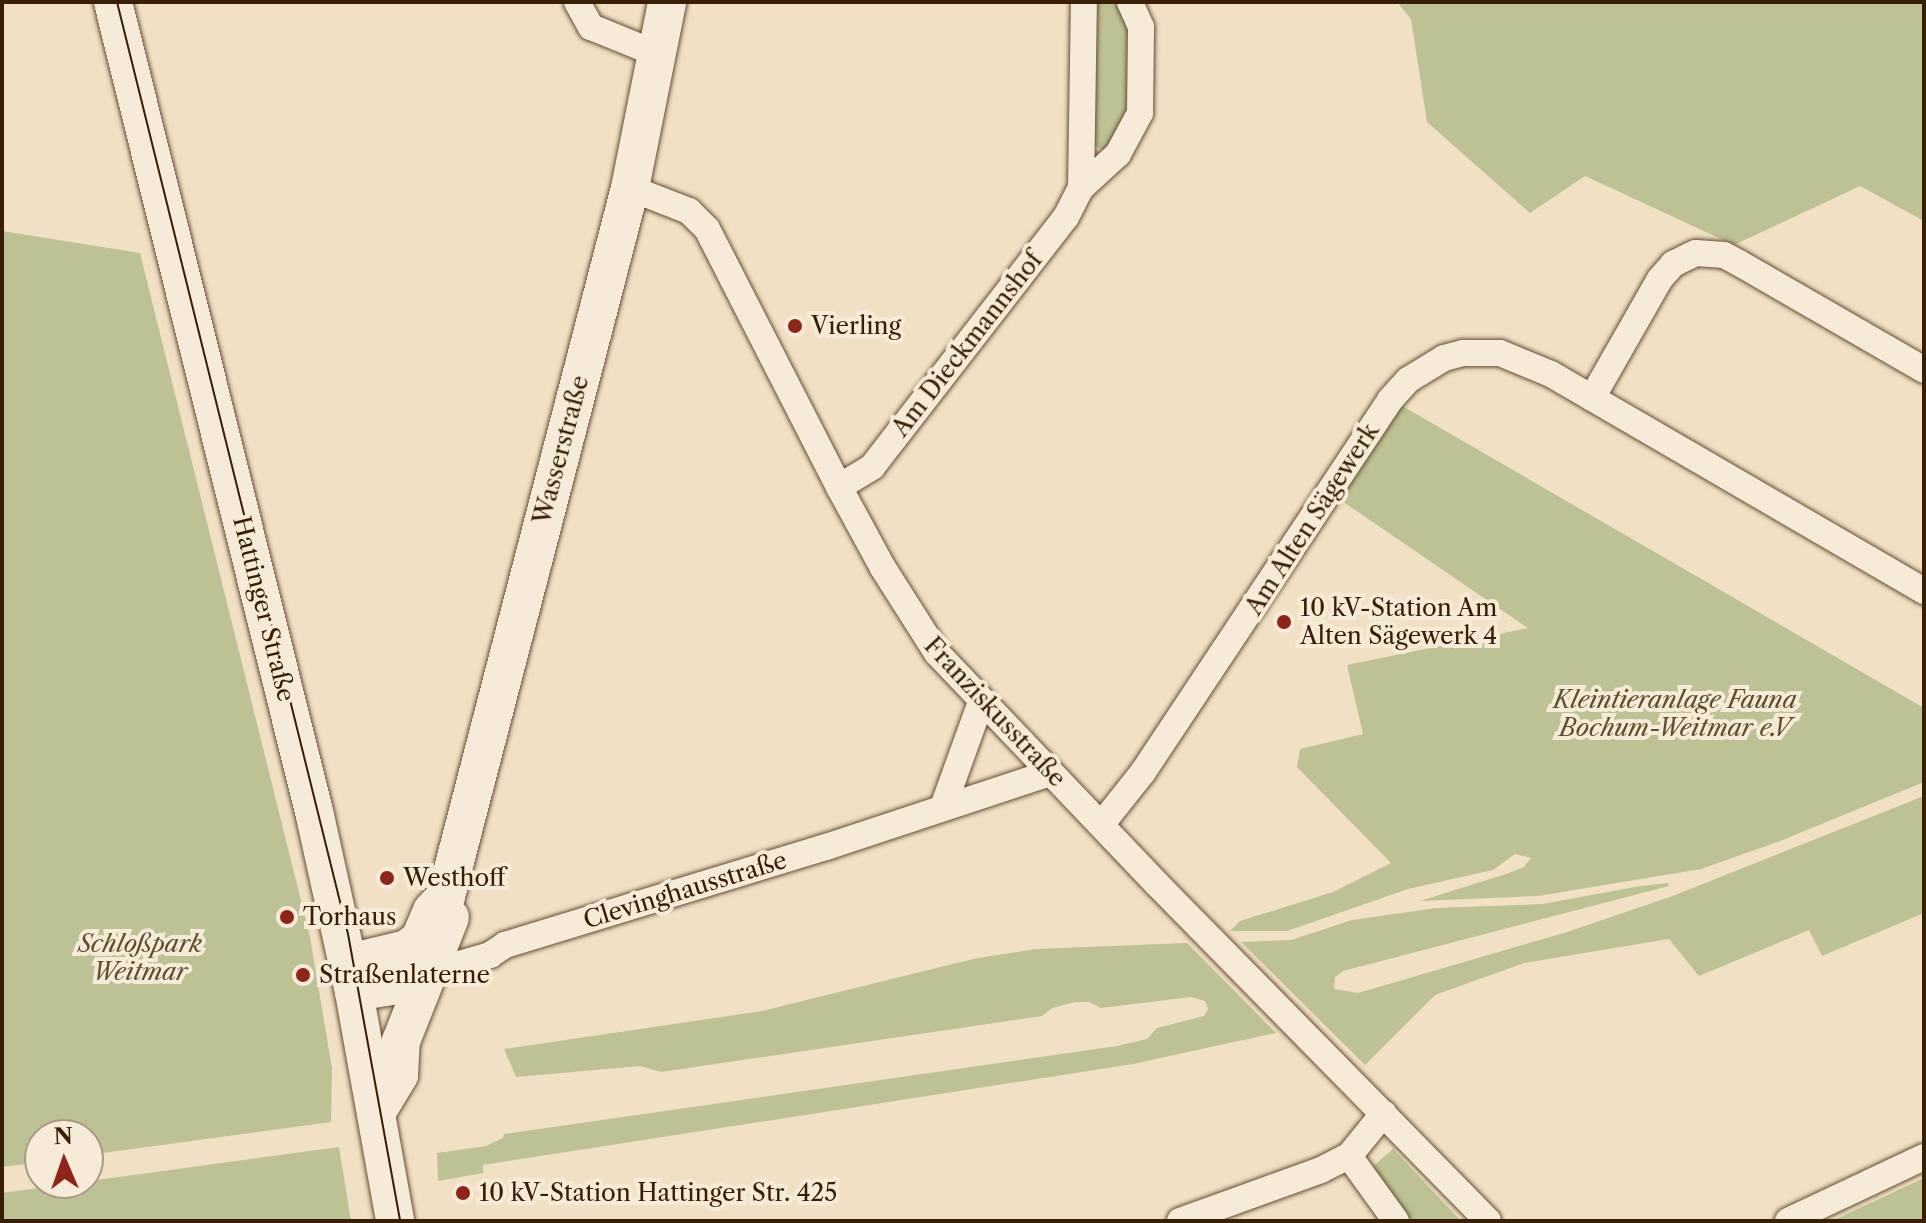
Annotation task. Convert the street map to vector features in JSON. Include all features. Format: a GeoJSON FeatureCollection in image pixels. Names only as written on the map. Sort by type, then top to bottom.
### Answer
{"type":"FeatureCollection","features":[{"type":"Feature","properties":{"kind":"main road","name":"Hattinger Straße"},"geometry":{"type":"LineString","coordinates":[[113,2],[252,555],[352,978],[378,1110],[395,1221]]}},
{"type":"Feature","properties":{"kind":"main road","name":"Wasserstraße"},"geometry":{"type":"LineString","coordinates":[[352,978],[420,939],[432,911],[446,896],[630,188],[667,2]]}},
{"type":"Feature","properties":{"kind":"main road","name":"Wasserstraße"},"geometry":{"type":"LineString","coordinates":[[378,1110],[399,1075],[401,1041],[451,913],[446,896]]}},
{"type":"Feature","properties":{"kind":"main road"},"geometry":{"type":"LineString","coordinates":[[352,978],[398,985],[428,973]]}},
{"type":"Feature","properties":{"kind":"street"},"geometry":{"type":"LineString","coordinates":[[577,2],[591,27],[655,53]]}},
{"type":"Feature","properties":{"kind":"street","name":"Am Dieckmannshof"},"geometry":{"type":"LineString","coordinates":[[1081,188],[1084,2]]}},
{"type":"Feature","properties":{"kind":"street","name":"Am Dieckmannshof"},"geometry":{"type":"LineString","coordinates":[[839,487],[872,467],[1066,217],[1081,188],[1118,154],[1140,113],[1141,27],[1130,2]]}},
{"type":"Feature","properties":{"kind":"street","name":"Franziskusstraße"},"geometry":{"type":"LineString","coordinates":[[630,188],[689,211],[702,222],[839,487],[924,636],[981,702],[1488,1221]]}},
{"type":"Feature","properties":{"kind":"street"},"geometry":{"type":"LineString","coordinates":[[1592,398],[1660,279],[1673,264],[1696,253],[1724,255],[1924,370]]}},
{"type":"Feature","properties":{"kind":"street","name":"Am Alten Sägewerk"},"geometry":{"type":"LineString","coordinates":[[1101,825],[1143,772],[1390,400],[1408,380],[1444,358],[1463,353],[1500,353],[1551,374],[1924,591]]}},
{"type":"Feature","properties":{"kind":"street"},"geometry":{"type":"LineString","coordinates":[[943,807],[981,702]]}},
{"type":"Feature","properties":{"kind":"street","name":"Clevinghausstraße"},"geometry":{"type":"LineString","coordinates":[[428,973],[490,955],[505,945],[1050,773]]}},
{"type":"Feature","properties":{"kind":"street"},"geometry":{"type":"LineString","coordinates":[[1180,1221],[1321,1170],[1349,1156],[1384,1113]]}},
{"type":"Feature","properties":{"kind":"street"},"geometry":{"type":"LineString","coordinates":[[1349,1156],[1396,1221]]}},
{"type":"Feature","properties":{"kind":"street"},"geometry":{"type":"LineString","coordinates":[[1788,1221],[1924,1157]]}},
{"type":"Feature","properties":{"kind":"green space"},"geometry":{"type":"Polygon","coordinates":[[[1093,2],[1121,2],[1131,23],[1134,107],[1106,151],[1095,146],[1092,139],[1093,2]]]}},
{"type":"Feature","properties":{"kind":"green space"},"geometry":{"type":"Polygon","coordinates":[[[1397,2],[1924,2],[1924,221],[1860,186],[1734,245],[1585,176],[1530,213],[1427,122],[1411,19],[1397,2]]]}},
{"type":"Feature","properties":{"kind":"green space","name":"Schloßpark Weitmar"},"geometry":{"type":"Polygon","coordinates":[[[2,231],[140,253],[310,937],[332,1068],[331,1122],[104,1153],[104,1119],[24,1119],[24,1164],[2,1167],[2,231]]]}},
{"type":"Feature","properties":{"kind":"green space","name":"Kleintieranlage Fauna Bochum-Weitmar e.V"},"geometry":{"type":"Polygon","coordinates":[[[1399,404],[1924,708],[1924,782],[1780,841],[1701,869],[1538,896],[1420,901],[1509,873],[1524,867],[1531,858],[1515,854],[1493,870],[1408,889],[1287,931],[1230,931],[1240,921],[1333,892],[1391,863],[1297,767],[1300,749],[1363,734],[1347,665],[1528,628],[1339,499],[1399,404]]]}},
{"type":"Feature","properties":{"kind":"green space"},"geometry":{"type":"Polygon","coordinates":[[[1924,796],[1924,913],[1822,956],[1809,930],[1699,976],[1669,939],[1524,963],[1435,995],[1365,1065],[1241,942],[1291,940],[1352,920],[1436,908],[1543,904],[1668,883],[1669,886],[1343,971],[1335,977],[1334,989],[1358,993],[1567,932],[1670,897],[1924,796]]]}},
{"type":"Feature","properties":{"kind":"green space"},"geometry":{"type":"Polygon","coordinates":[[[1187,943],[1276,1033],[1133,1064],[483,1165],[483,1173],[438,1181],[437,1153],[486,1146],[503,1138],[504,1134],[1117,1046],[1147,1039],[1157,1028],[1204,1016],[1208,1009],[1205,1001],[1191,997],[1101,1008],[1089,1002],[1075,1002],[1052,1008],[1042,1016],[661,1072],[640,1066],[516,1077],[504,1049],[762,1011],[973,959],[1036,949],[1187,943]]]}},
{"type":"Feature","properties":{"kind":"green space"},"geometry":{"type":"Polygon","coordinates":[[[339,1147],[351,1221],[2,1221],[2,1193],[24,1190],[24,1199],[104,1199],[104,1179],[339,1147]]]}},
{"type":"Feature","properties":{"kind":"green space"},"geometry":{"type":"Polygon","coordinates":[[[1393,1149],[1461,1221],[1411,1221],[1370,1169],[1393,1149]]]}},
{"type":"Feature","properties":{"kind":"green space"},"geometry":{"type":"Polygon","coordinates":[[[1924,1178],[1924,1221],[1832,1221],[1924,1178]]]}},
{"type":"Feature","properties":{"kind":"tram line"},"geometry":{"type":"LineString","coordinates":[[117,2],[348,934],[400,1221]]}},
{"type":"Feature","properties":{"kind":"place","name":"Vierling"},"geometry":{"type":"Point","coordinates":[795,326]}},
{"type":"Feature","properties":{"kind":"place","name":"10 kV-Station Am Alten Sägewerk 4"},"geometry":{"type":"Point","coordinates":[1284,622]}},
{"type":"Feature","properties":{"kind":"place","name":"Westhoff"},"geometry":{"type":"Point","coordinates":[387,878]}},
{"type":"Feature","properties":{"kind":"place","name":"Torhaus"},"geometry":{"type":"Point","coordinates":[287,917]}},
{"type":"Feature","properties":{"kind":"place","name":"Straßenlaterne"},"geometry":{"type":"Point","coordinates":[303,975]}},
{"type":"Feature","properties":{"kind":"place","name":"10 kV-Station Hattinger Str. 425"},"geometry":{"type":"Point","coordinates":[463,1193]}}]}
